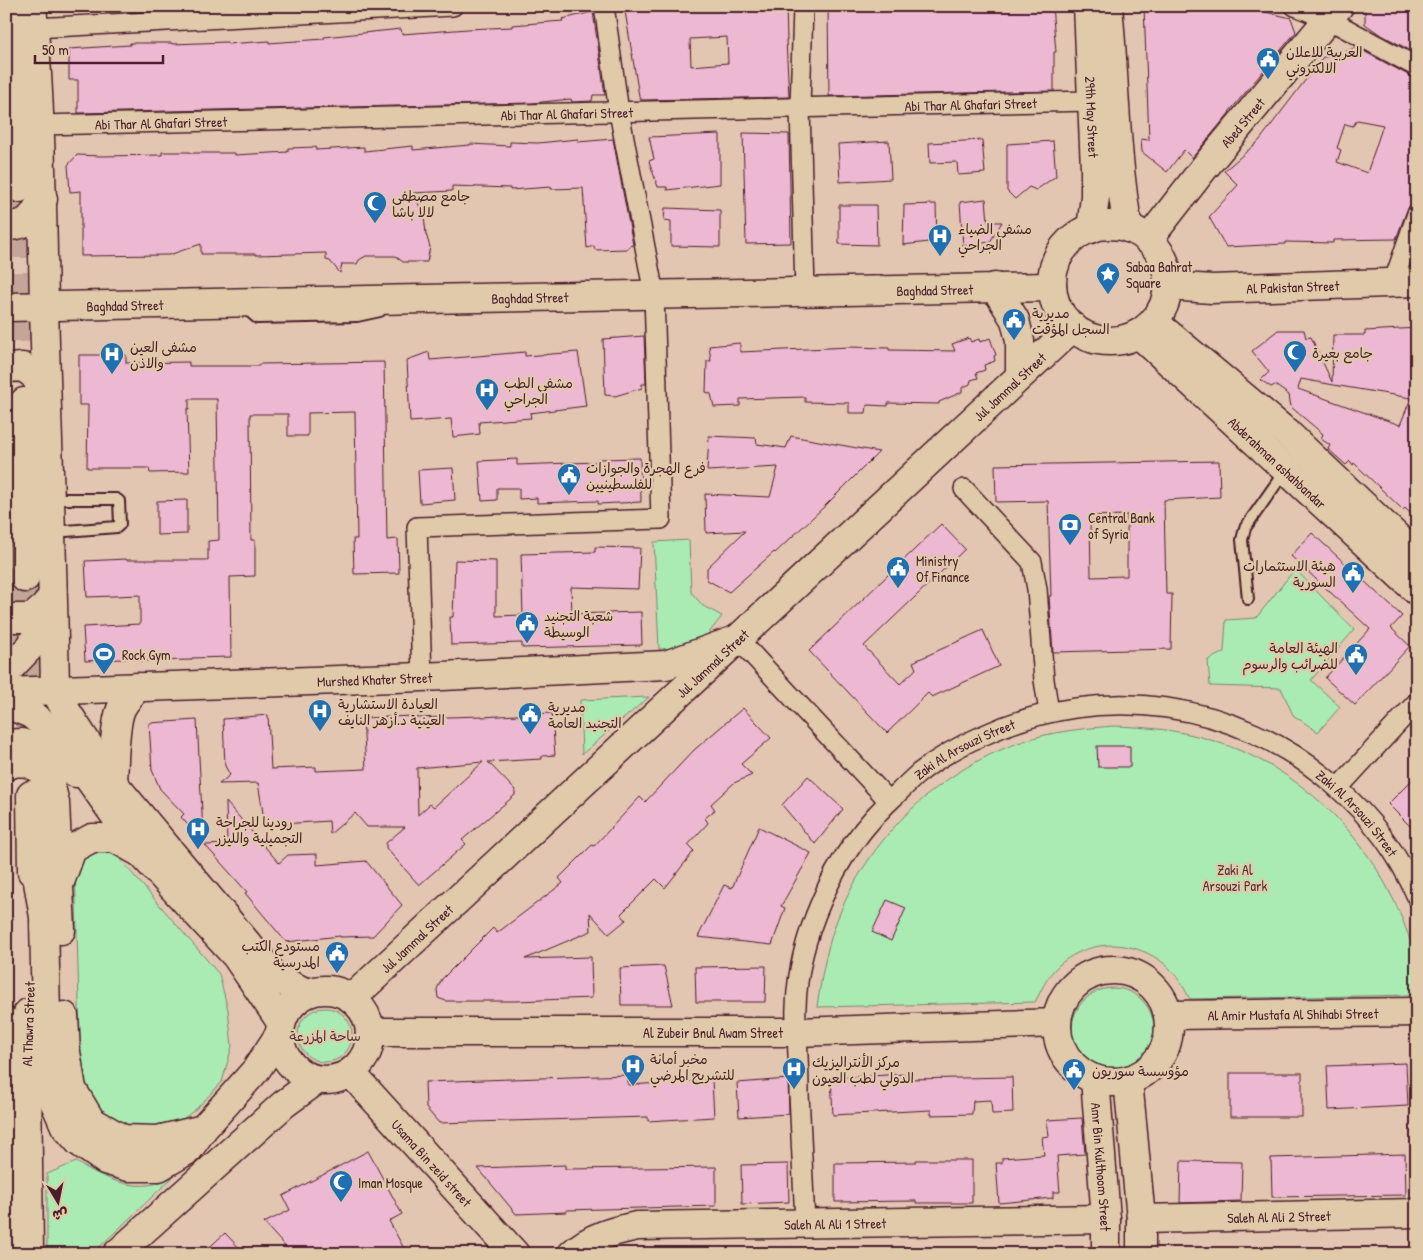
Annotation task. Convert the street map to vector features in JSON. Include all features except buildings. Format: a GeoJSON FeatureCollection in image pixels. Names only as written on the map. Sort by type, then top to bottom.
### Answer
{"type":"FeatureCollection","features":[{"type":"Feature","properties":{"kind":"main road"},"geometry":{"type":"LineString","coordinates":[[11,6],[44,306],[35,399],[25,578]]}},
{"type":"Feature","properties":{"kind":"main road","name":"29th May Street"},"geometry":{"type":"LineString","coordinates":[[1088,6],[1095,197],[1091,229]]}},
{"type":"Feature","properties":{"kind":"main road","name":"29th May Street"},"geometry":{"type":"LineString","coordinates":[[1108,6],[1122,194],[1138,234]]}},
{"type":"Feature","properties":{"kind":"main road","name":"Abed Street"},"geometry":{"type":"LineString","coordinates":[[1138,234],[1204,168],[1334,13]]}},
{"type":"Feature","properties":{"kind":"main road"},"geometry":{"type":"LineString","coordinates":[[6,226],[18,226],[31,219],[31,193],[39,125],[33,17]]}},
{"type":"Feature","properties":{"kind":"main road"},"geometry":{"type":"LineString","coordinates":[[1109,226],[1138,234],[1158,250],[1166,266],[1168,286],[1164,305],[1146,328],[1120,340],[1101,341],[1082,334],[1067,322],[1056,306],[1052,287],[1054,268],[1062,251],[1074,238],[1091,229],[1109,226]]}},
{"type":"Feature","properties":{"kind":"main road","name":"Al Pakistan Street"},"geometry":{"type":"LineString","coordinates":[[1168,286],[1212,289],[1405,283]]}},
{"type":"Feature","properties":{"kind":"main road"},"geometry":{"type":"LineString","coordinates":[[995,287],[1015,320],[1020,341],[1020,375]]}},
{"type":"Feature","properties":{"kind":"main road","name":"Baghdad Street"},"geometry":{"type":"LineString","coordinates":[[6,307],[1052,287]]}},
{"type":"Feature","properties":{"kind":"main road","name":"Jul Jammal Street"},"geometry":{"type":"LineString","coordinates":[[352,998],[1073,327]]}},
{"type":"Feature","properties":{"kind":"main road","name":"Abderahman ashahbandar"},"geometry":{"type":"LineString","coordinates":[[1146,328],[1286,470],[1417,591]]}},
{"type":"Feature","properties":{"kind":"main road","name":"Abderahman ashahbandar"},"geometry":{"type":"LineString","coordinates":[[1146,328],[1287,433],[1417,556]]}},
{"type":"Feature","properties":{"kind":"main road"},"geometry":{"type":"LineString","coordinates":[[6,368],[23,367],[34,375],[35,399],[50,499],[52,532],[50,598],[55,690],[103,785],[142,854],[236,956],[280,1028],[281,1048],[286,1059],[294,1069],[305,1076],[329,1081],[351,1073],[362,1062],[369,1048],[370,1032],[368,1019],[361,1008],[352,998],[338,992],[322,990],[307,993],[296,1000],[287,1010],[280,1028],[256,1070],[195,1140],[159,1167],[129,1167],[105,1160],[79,1142],[65,1126],[54,1100],[47,1070],[44,917],[33,853]]}},
{"type":"Feature","properties":{"kind":"main road"},"geometry":{"type":"LineString","coordinates":[[6,618],[32,618],[50,598]]}},
{"type":"Feature","properties":{"kind":"main road"},"geometry":{"type":"LineString","coordinates":[[6,672],[30,646],[41,626],[50,598]]}},
{"type":"Feature","properties":{"kind":"main road","name":"Murshed Khater Street"},"geometry":{"type":"LineString","coordinates":[[6,692],[422,677],[666,665],[738,639]]}},
{"type":"Feature","properties":{"kind":"main road"},"geometry":{"type":"LineString","coordinates":[[103,785],[115,745],[121,710],[137,687]]}},
{"type":"Feature","properties":{"kind":"main road"},"geometry":{"type":"LineString","coordinates":[[6,704],[31,714],[61,739],[276,978],[307,993]]}},
{"type":"Feature","properties":{"kind":"main road"},"geometry":{"type":"LineString","coordinates":[[6,744],[22,743],[48,753],[103,785]]}},
{"type":"Feature","properties":{"kind":"main road"},"geometry":{"type":"LineString","coordinates":[[6,766],[16,762],[28,763],[38,768],[48,779],[55,803],[66,1052],[72,1089],[91,1121],[123,1139],[195,1140]]}},
{"type":"Feature","properties":{"kind":"main road","name":"Al Thawra Street"},"geometry":{"type":"LineString","coordinates":[[29,1254],[27,1074],[33,853],[31,795]]}},
{"type":"Feature","properties":{"kind":"main road"},"geometry":{"type":"LineString","coordinates":[[59,885],[72,849],[92,838],[114,838],[142,854]]}},
{"type":"Feature","properties":{"kind":"main road"},"geometry":{"type":"LineString","coordinates":[[1106,970],[1131,973],[1153,986],[1163,999],[1168,1015],[1169,1031],[1165,1048],[1156,1062],[1144,1073],[1128,1080],[1112,1082],[1095,1079],[1079,1070],[1067,1058],[1059,1041],[1057,1023],[1060,1008],[1066,995],[1076,984],[1090,975],[1106,970]]}},
{"type":"Feature","properties":{"kind":"main road","name":"Al Amir Mustafa Al Shihabi Street"},"geometry":{"type":"LineString","coordinates":[[1168,1015],[1417,1012]]}},
{"type":"Feature","properties":{"kind":"main road","name":"Al Thawra Street"},"geometry":{"type":"LineString","coordinates":[[6,1022],[9,1254]]}},
{"type":"Feature","properties":{"kind":"main road","name":"Al Zubeir Bnul Awam Street"},"geometry":{"type":"LineString","coordinates":[[370,1032],[797,1032],[1057,1023]]}},
{"type":"Feature","properties":{"kind":"main road"},"geometry":{"type":"LineString","coordinates":[[256,1070],[284,1104]]}},
{"type":"Feature","properties":{"kind":"main road","name":"Usama Bin zeid street"},"geometry":{"type":"LineString","coordinates":[[351,1073],[508,1251]]}},
{"type":"Feature","properties":{"kind":"main road","name":"Amr Bin Kulthoom Street"},"geometry":{"type":"LineString","coordinates":[[1095,1079],[1106,1219],[1106,1254]]}},
{"type":"Feature","properties":{"kind":"main road"},"geometry":{"type":"LineString","coordinates":[[117,1254],[284,1104],[317,1080]]}},
{"type":"Feature","properties":{"kind":"main road"},"geometry":{"type":"LineString","coordinates":[[1128,1080],[1141,1219],[1141,1254]]}},
{"type":"Feature","properties":{"kind":"main road"},"geometry":{"type":"LineString","coordinates":[[195,1140],[207,1174]]}},
{"type":"Feature","properties":{"kind":"main road","name":"Saleh Al Ali 2 Street"},"geometry":{"type":"LineString","coordinates":[[1141,1219],[1417,1212]]}},
{"type":"Feature","properties":{"kind":"main road","name":"Saleh Al Ali 1 Street"},"geometry":{"type":"LineString","coordinates":[[572,1254],[596,1238],[617,1230],[637,1226],[1106,1219]]}},
{"type":"Feature","properties":{"kind":"street"},"geometry":{"type":"LineString","coordinates":[[33,17],[453,6]]}},
{"type":"Feature","properties":{"kind":"street"},"geometry":{"type":"LineString","coordinates":[[422,677],[417,527],[661,519],[654,294],[619,112],[604,6]]}},
{"type":"Feature","properties":{"kind":"street"},"geometry":{"type":"LineString","coordinates":[[803,6],[800,108],[805,291]]}},
{"type":"Feature","properties":{"kind":"street"},"geometry":{"type":"LineString","coordinates":[[1295,6],[1334,13],[1417,67]]}},
{"type":"Feature","properties":{"kind":"street","name":"Abi Thar Al Ghafari Street"},"geometry":{"type":"LineString","coordinates":[[39,125],[1092,102]]}},
{"type":"Feature","properties":{"kind":"street"},"geometry":{"type":"LineString","coordinates":[[1405,283],[1417,214]]}},
{"type":"Feature","properties":{"kind":"street"},"geometry":{"type":"LineString","coordinates":[[964,489],[1032,562],[1037,590],[1044,680],[1049,712]]}},
{"type":"Feature","properties":{"kind":"street"},"geometry":{"type":"LineString","coordinates":[[738,639],[889,801]]}},
{"type":"Feature","properties":{"kind":"street"},"geometry":{"type":"LineString","coordinates":[[1338,788],[1417,702]]}},
{"type":"Feature","properties":{"kind":"street","name":"Zaki Al Arsouzi Street"},"geometry":{"type":"LineString","coordinates":[[805,1223],[796,1008],[800,971],[809,935],[821,900],[838,867],[858,836],[889,801],[920,773],[970,741],[1004,726],[1049,712],[1075,707],[1112,704],[1150,706],[1186,711],[1222,721],[1256,734],[1289,751],[1320,772],[1338,788],[1378,831],[1394,854],[1417,898]]}},
{"type":"Feature","properties":{"kind":"lane"},"geometry":{"type":"LineString","coordinates":[[1248,599],[1242,540],[1245,528],[1286,470]]}},
{"type":"Feature","properties":{"kind":"lane"},"geometry":{"type":"LineString","coordinates":[[50,499],[116,499],[119,501],[120,524],[117,527],[52,532]]}},
{"type":"Feature","properties":{"kind":"green space"},"geometry":{"type":"Polygon","coordinates":[[[689,540],[691,592],[703,606],[722,616],[705,638],[682,648],[659,649],[654,542],[689,540]]]}},
{"type":"Feature","properties":{"kind":"green space"},"geometry":{"type":"Polygon","coordinates":[[[1295,569],[1354,630],[1311,680],[1340,707],[1318,732],[1293,715],[1281,688],[1210,686],[1208,660],[1224,652],[1226,620],[1256,618],[1295,569]]]}},
{"type":"Feature","properties":{"kind":"green space"},"geometry":{"type":"Polygon","coordinates":[[[649,697],[582,754],[580,700],[649,697]]]}},
{"type":"Feature","properties":{"kind":"green space","name":"Zaki Al Arsouzi Park"},"geometry":{"type":"Polygon","coordinates":[[[1113,726],[1151,728],[1189,734],[1214,741],[1245,753],[1274,768],[1301,786],[1326,807],[1368,856],[1386,884],[1413,947],[1417,968],[1417,995],[1190,999],[1173,972],[1154,956],[1127,946],[1113,945],[1099,946],[1086,950],[1060,964],[1049,977],[1035,1002],[817,1007],[829,944],[842,908],[858,877],[877,849],[899,822],[924,798],[951,777],[1012,745],[1054,733],[1113,726]]]}},
{"type":"Feature","properties":{"kind":"green space"},"geometry":{"type":"Polygon","coordinates":[[[112,850],[219,974],[228,1010],[232,1046],[222,1082],[197,1108],[173,1127],[136,1131],[97,1111],[81,1070],[75,866],[89,853],[112,850]]]}},
{"type":"Feature","properties":{"kind":"green space"},"geometry":{"type":"Polygon","coordinates":[[[1113,988],[1129,992],[1142,1000],[1150,1013],[1154,1029],[1150,1045],[1142,1058],[1129,1066],[1113,1070],[1097,1066],[1084,1058],[1076,1045],[1072,1029],[1076,1013],[1084,1000],[1097,992],[1113,988]]]}},
{"type":"Feature","properties":{"kind":"green space","name":"ساحة المزرعة"},"geometry":{"type":"Polygon","coordinates":[[[325,1008],[335,1010],[344,1016],[350,1025],[352,1035],[350,1045],[344,1054],[335,1060],[325,1062],[315,1060],[306,1054],[300,1045],[298,1035],[300,1025],[306,1016],[315,1010],[325,1008]]]}},
{"type":"Feature","properties":{"kind":"green space"},"geometry":{"type":"Polygon","coordinates":[[[76,1162],[103,1176],[133,1185],[154,1184],[173,1177],[92,1254],[47,1254],[47,1174],[76,1162]]]}},
{"type":"Feature","properties":{"kind":"tunnel"},"geometry":{"type":"LineString","coordinates":[[19,188],[24,402]]}},
{"type":"Feature","properties":{"kind":"tunnel"},"geometry":{"type":"LineString","coordinates":[[25,578],[31,795]]}},
{"type":"Feature","properties":{"kind":"place","name":"العربية للاعلان الالكتروني"},"geometry":{"type":"Point","coordinates":[1268,80]}},
{"type":"Feature","properties":{"kind":"place","name":"جامع مصطفى لالا باشا"},"geometry":{"type":"Point","coordinates":[375,224]}},
{"type":"Feature","properties":{"kind":"place","name":"مشفى الضياء الجراحي"},"geometry":{"type":"Point","coordinates":[940,257]}},
{"type":"Feature","properties":{"kind":"place","name":"Sabaa Bahrat Square"},"geometry":{"type":"Point","coordinates":[1108,295]}},
{"type":"Feature","properties":{"kind":"place","name":"مديرية السجل المؤقت"},"geometry":{"type":"Point","coordinates":[1014,341]}},
{"type":"Feature","properties":{"kind":"place","name":"جامع بعيرة"},"geometry":{"type":"Point","coordinates":[1295,373]}},
{"type":"Feature","properties":{"kind":"place","name":"مشفى العين والاذن"},"geometry":{"type":"Point","coordinates":[112,375]}},
{"type":"Feature","properties":{"kind":"place","name":"مشفى الطب الجراحي"},"geometry":{"type":"Point","coordinates":[487,411]}},
{"type":"Feature","properties":{"kind":"place","name":"فرع الهجرة والجوازات للفلسطينيين"},"geometry":{"type":"Point","coordinates":[569,496]}},
{"type":"Feature","properties":{"kind":"place","name":"Central Bank of Syria"},"geometry":{"type":"Point","coordinates":[1070,546]}},
{"type":"Feature","properties":{"kind":"place","name":"Ministry Of Finance"},"geometry":{"type":"Point","coordinates":[898,589]}},
{"type":"Feature","properties":{"kind":"place","name":"هيئة الاستثمارات السورية"},"geometry":{"type":"Point","coordinates":[1353,594]}},
{"type":"Feature","properties":{"kind":"place","name":"شعبة التجنيد الوسيطة"},"geometry":{"type":"Point","coordinates":[527,644]}},
{"type":"Feature","properties":{"kind":"place","name":"Rock Gym"},"geometry":{"type":"Point","coordinates":[104,675]}},
{"type":"Feature","properties":{"kind":"place","name":"الهيئة العامة للضرائب والرسوم"},"geometry":{"type":"Point","coordinates":[1356,676]}},
{"type":"Feature","properties":{"kind":"place","name":"العيادة الاستشارية العينية د.أزهر النايف"},"geometry":{"type":"Point","coordinates":[320,732]}},
{"type":"Feature","properties":{"kind":"place","name":"مديرية التجنيد العامة"},"geometry":{"type":"Point","coordinates":[530,735]}},
{"type":"Feature","properties":{"kind":"place","name":"رودينا للجراحة التجميلية والليزر"},"geometry":{"type":"Point","coordinates":[198,850]}},
{"type":"Feature","properties":{"kind":"place","name":"مستودع الكتب المدرسية"},"geometry":{"type":"Point","coordinates":[337,974]}},
{"type":"Feature","properties":{"kind":"place","name":"مخبر أمانة للتشريح المرضي"},"geometry":{"type":"Point","coordinates":[633,1087]}},
{"type":"Feature","properties":{"kind":"place","name":"مركز الأنتراليزيك الدولي لطب العيون"},"geometry":{"type":"Point","coordinates":[794,1090]}},
{"type":"Feature","properties":{"kind":"place","name":"مؤوسسة سوريون"},"geometry":{"type":"Point","coordinates":[1074,1091]}},
{"type":"Feature","properties":{"kind":"place","name":"Iman Mosque"},"geometry":{"type":"Point","coordinates":[341,1203]}}]}
